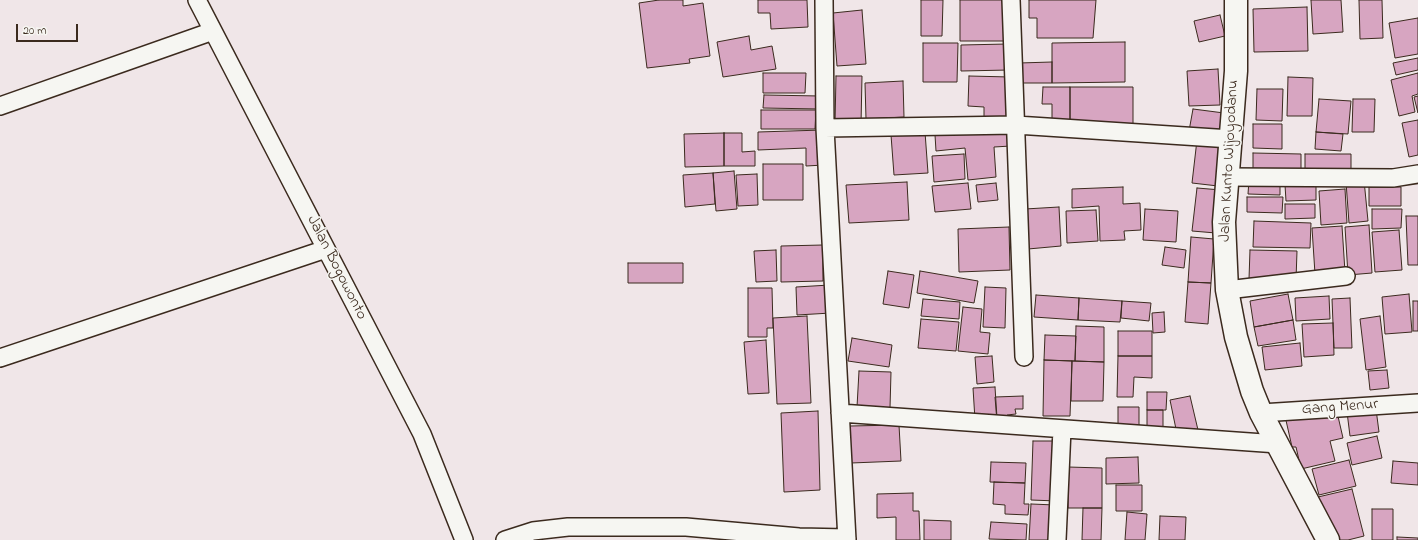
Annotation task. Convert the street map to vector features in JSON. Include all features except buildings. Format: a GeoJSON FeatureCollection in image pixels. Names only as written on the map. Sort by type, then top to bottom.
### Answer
{"type":"FeatureCollection","features":[{"type":"Feature","properties":{"kind":"street","name":"Jalan Bogowonto"},"geometry":{"type":"LineString","coordinates":[[197,0],[422,434],[464,540]]}},
{"type":"Feature","properties":{"kind":"street"},"geometry":{"type":"LineString","coordinates":[[505,540],[532,531],[568,527],[686,527],[799,537],[847,539],[825,128],[824,0]]}},
{"type":"Feature","properties":{"kind":"street"},"geometry":{"type":"LineString","coordinates":[[1011,0],[1024,357]]}},
{"type":"Feature","properties":{"kind":"street","name":"Jalan Kunto Wijoyodanu"},"geometry":{"type":"LineString","coordinates":[[1241,1],[1224,222],[1227,290],[1242,359],[1252,391],[1328,540]]}},
{"type":"Feature","properties":{"kind":"street"},"geometry":{"type":"LineString","coordinates":[[0,106],[213,31]]}},
{"type":"Feature","properties":{"kind":"street"},"geometry":{"type":"LineString","coordinates":[[825,128],[1016,125],[1231,139]]}},
{"type":"Feature","properties":{"kind":"street"},"geometry":{"type":"LineString","coordinates":[[1227,177],[1393,178],[1418,174]]}},
{"type":"Feature","properties":{"kind":"street"},"geometry":{"type":"LineString","coordinates":[[0,358],[326,249]]}},
{"type":"Feature","properties":{"kind":"street"},"geometry":{"type":"LineString","coordinates":[[1227,290],[1346,276]]}},
{"type":"Feature","properties":{"kind":"street","name":"Gang Menur"},"geometry":{"type":"LineString","coordinates":[[1262,413],[1418,403]]}},
{"type":"Feature","properties":{"kind":"street"},"geometry":{"type":"LineString","coordinates":[[840,413],[1278,444]]}},
{"type":"Feature","properties":{"kind":"street"},"geometry":{"type":"LineString","coordinates":[[1056,540],[1062,429]]}}]}
